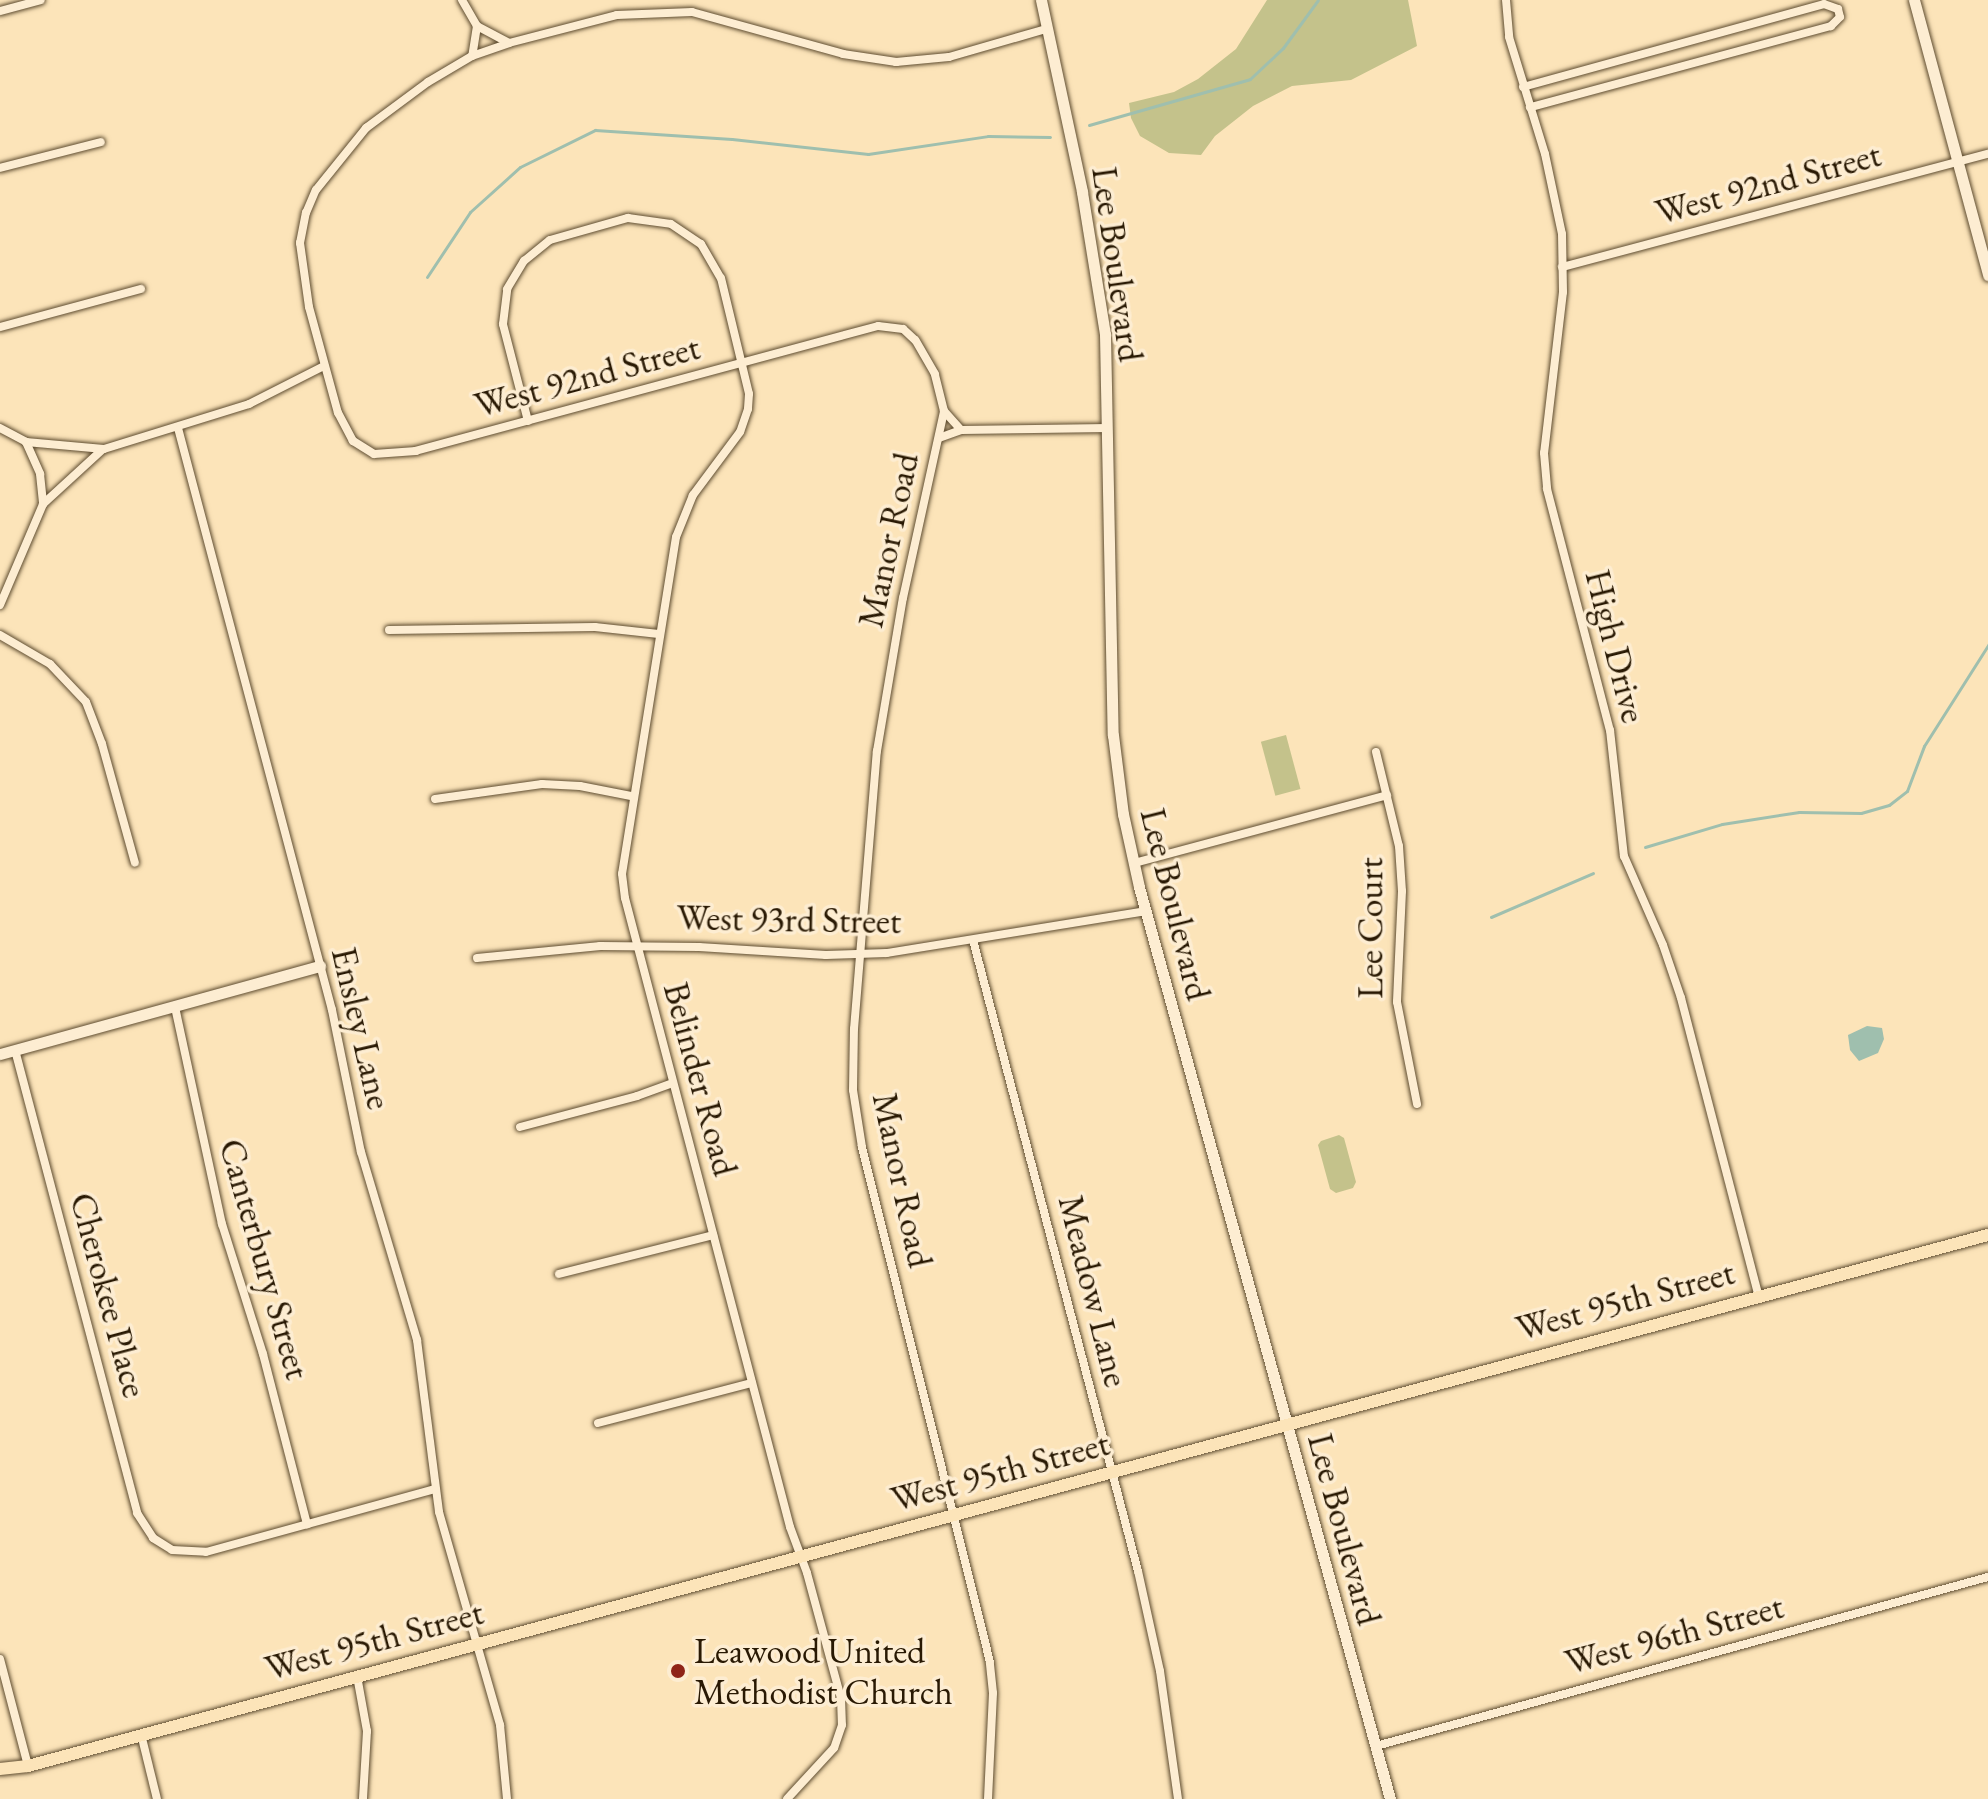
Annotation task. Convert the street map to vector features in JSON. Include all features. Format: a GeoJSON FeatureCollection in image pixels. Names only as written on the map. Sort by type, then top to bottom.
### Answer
{"type":"FeatureCollection","features":[{"type":"Feature","properties":{"kind":"main road","name":"West 95th Street"},"geometry":{"type":"LineString","coordinates":[[0,1769],[28,1766],[1758,1294],[1988,1235]]}},
{"type":"Feature","properties":{"kind":"main road","name":"West 95th Street"},"geometry":{"type":"LineString","coordinates":[[0,1780],[28,1766]]}},
{"type":"Feature","properties":{"kind":"street"},"geometry":{"type":"LineString","coordinates":[[0,11],[41,0]]}},
{"type":"Feature","properties":{"kind":"street"},"geometry":{"type":"LineString","coordinates":[[462,0],[477,26],[509,43]]}},
{"type":"Feature","properties":{"kind":"street","name":"Lee Boulevard"},"geometry":{"type":"LineString","coordinates":[[1041,0],[1100,292],[1107,364],[1113,735],[1134,863],[1390,1799]]}},
{"type":"Feature","properties":{"kind":"street","name":"High Drive"},"geometry":{"type":"LineString","coordinates":[[1506,0],[1509,37],[1555,194],[1562,234],[1562,267],[1544,453],[1547,489],[1610,730],[1624,856],[1673,972],[1758,1294]]}},
{"type":"Feature","properties":{"kind":"street"},"geometry":{"type":"LineString","coordinates":[[1914,0],[1988,275]]}},
{"type":"Feature","properties":{"kind":"street"},"geometry":{"type":"LineString","coordinates":[[1523,87],[1824,4],[1838,9],[1840,17],[1831,26],[1530,107]]}},
{"type":"Feature","properties":{"kind":"street","name":"West 92nd Street"},"geometry":{"type":"LineString","coordinates":[[913,337],[903,329],[878,326],[401,455],[374,454],[353,441],[345,430],[324,366],[300,254],[302,226],[316,190],[366,128],[396,103],[472,56],[509,43],[617,15],[692,12],[843,54],[896,62],[949,57],[1046,29]]}},
{"type":"Feature","properties":{"kind":"street"},"geometry":{"type":"LineString","coordinates":[[472,56],[477,26]]}},
{"type":"Feature","properties":{"kind":"street"},"geometry":{"type":"LineString","coordinates":[[0,168],[101,142]]}},
{"type":"Feature","properties":{"kind":"street","name":"West 92nd Street"},"geometry":{"type":"LineString","coordinates":[[1562,267],[1988,154]]}},
{"type":"Feature","properties":{"kind":"street","name":"Belinder Road"},"geometry":{"type":"LineString","coordinates":[[528,421],[503,324],[504,304],[524,261],[537,248],[566,235],[628,218],[671,224],[692,236],[709,253],[721,278],[749,394],[746,419],[682,515],[670,562],[631,796],[622,874],[637,946],[790,1527],[841,1698],[842,1725],[834,1748],[787,1799]]}},
{"type":"Feature","properties":{"kind":"street"},"geometry":{"type":"LineString","coordinates":[[0,327],[141,289]]}},
{"type":"Feature","properties":{"kind":"street","name":"Manor Road"},"geometry":{"type":"LineString","coordinates":[[913,337],[935,374],[944,411],[891,660],[877,751],[854,1047],[856,1116],[990,1662],[993,1724],[988,1799]]}},
{"type":"Feature","properties":{"kind":"street"},"geometry":{"type":"LineString","coordinates":[[0,428],[26,442],[104,449],[249,404],[324,366]]}},
{"type":"Feature","properties":{"kind":"street"},"geometry":{"type":"LineString","coordinates":[[944,411],[961,430]]}},
{"type":"Feature","properties":{"kind":"street","name":"Ensley Lane"},"geometry":{"type":"LineString","coordinates":[[178,428],[320,966],[361,1152],[417,1340],[425,1383],[435,1489],[500,1725],[507,1799]]}},
{"type":"Feature","properties":{"kind":"street"},"geometry":{"type":"LineString","coordinates":[[939,438],[961,430],[1108,428]]}},
{"type":"Feature","properties":{"kind":"street"},"geometry":{"type":"LineString","coordinates":[[26,442],[40,474],[43,504]]}},
{"type":"Feature","properties":{"kind":"street"},"geometry":{"type":"LineString","coordinates":[[0,605],[43,504],[104,449]]}},
{"type":"Feature","properties":{"kind":"street"},"geometry":{"type":"LineString","coordinates":[[389,630],[595,627],[659,634]]}},
{"type":"Feature","properties":{"kind":"street"},"geometry":{"type":"LineString","coordinates":[[0,635],[50,664],[86,702],[100,735],[135,863]]}},
{"type":"Feature","properties":{"kind":"street","name":"Lee Court"},"geometry":{"type":"LineString","coordinates":[[1376,752],[1399,846],[1402,891],[1397,1002],[1417,1104]]}},
{"type":"Feature","properties":{"kind":"street"},"geometry":{"type":"LineString","coordinates":[[435,799],[542,784],[565,784],[631,796]]}},
{"type":"Feature","properties":{"kind":"street"},"geometry":{"type":"LineString","coordinates":[[1134,863],[1387,795]]}},
{"type":"Feature","properties":{"kind":"street","name":"West 93rd Street"},"geometry":{"type":"LineString","coordinates":[[477,958],[637,946],[860,954],[973,940],[1146,911]]}},
{"type":"Feature","properties":{"kind":"street","name":"Meadow Lane"},"geometry":{"type":"LineString","coordinates":[[973,940],[1154,1640],[1178,1799]]}},
{"type":"Feature","properties":{"kind":"street"},"geometry":{"type":"LineString","coordinates":[[0,1054],[320,966]]}},
{"type":"Feature","properties":{"kind":"street","name":"Canterbury Street"},"geometry":{"type":"LineString","coordinates":[[175,1007],[218,1210],[263,1354],[307,1524]]}},
{"type":"Feature","properties":{"kind":"street","name":"Cherokee Place"},"geometry":{"type":"LineString","coordinates":[[15,1050],[137,1513],[153,1538],[164,1546],[192,1554],[307,1524]]}},
{"type":"Feature","properties":{"kind":"street"},"geometry":{"type":"LineString","coordinates":[[520,1127],[637,1096],[673,1083]]}},
{"type":"Feature","properties":{"kind":"street"},"geometry":{"type":"LineString","coordinates":[[559,1274],[713,1235]]}},
{"type":"Feature","properties":{"kind":"street"},"geometry":{"type":"LineString","coordinates":[[598,1423],[752,1383]]}},
{"type":"Feature","properties":{"kind":"street"},"geometry":{"type":"LineString","coordinates":[[307,1524],[435,1489]]}},
{"type":"Feature","properties":{"kind":"street","name":"West 96th Street"},"geometry":{"type":"LineString","coordinates":[[1376,1746],[1988,1577]]}},
{"type":"Feature","properties":{"kind":"street"},"geometry":{"type":"LineString","coordinates":[[0,1659],[28,1766]]}},
{"type":"Feature","properties":{"kind":"street"},"geometry":{"type":"LineString","coordinates":[[357,1676],[367,1731],[363,1799]]}},
{"type":"Feature","properties":{"kind":"street"},"geometry":{"type":"LineString","coordinates":[[141,1734],[157,1799]]}},
{"type":"Feature","properties":{"kind":"shaded area"},"geometry":{"type":"Polygon","coordinates":[[[1267,0],[1408,0],[1417,46],[1351,80],[1292,86],[1253,106],[1215,136],[1201,155],[1169,153],[1140,136],[1131,118],[1129,103],[1174,92],[1198,79],[1236,49],[1267,0]]]}},
{"type":"Feature","properties":{"kind":"shaded area"},"geometry":{"type":"Polygon","coordinates":[[[1286,735],[1300,789],[1275,796],[1261,742],[1286,735]]]}},
{"type":"Feature","properties":{"kind":"shaded area"},"geometry":{"type":"Polygon","coordinates":[[[1867,1026],[1882,1028],[1884,1039],[1878,1053],[1859,1061],[1850,1050],[1848,1035],[1867,1026]]]}},
{"type":"Feature","properties":{"kind":"shaded area"},"geometry":{"type":"Polygon","coordinates":[[[1339,1135],[1344,1138],[1356,1182],[1353,1188],[1336,1193],[1330,1189],[1318,1145],[1339,1135]]]}},
{"type":"Feature","properties":{"kind":"waterway"},"geometry":{"type":"LineString","coordinates":[[1089,125],[1250,79],[1283,48],[1318,0]]}},
{"type":"Feature","properties":{"kind":"waterway"},"geometry":{"type":"LineString","coordinates":[[427,277],[470,212],[520,167],[595,130],[732,139],[868,154],[988,136],[1050,137]]}},
{"type":"Feature","properties":{"kind":"waterway"},"geometry":{"type":"LineString","coordinates":[[1645,847],[1722,824],[1799,812],[1861,813],[1889,805],[1907,791],[1924,746],[1988,645]]}},
{"type":"Feature","properties":{"kind":"waterway"},"geometry":{"type":"LineString","coordinates":[[1491,917],[1593,873]]}},
{"type":"Feature","properties":{"kind":"place","name":"Leawood United Methodist Church"},"geometry":{"type":"Point","coordinates":[678,1671]}}]}
